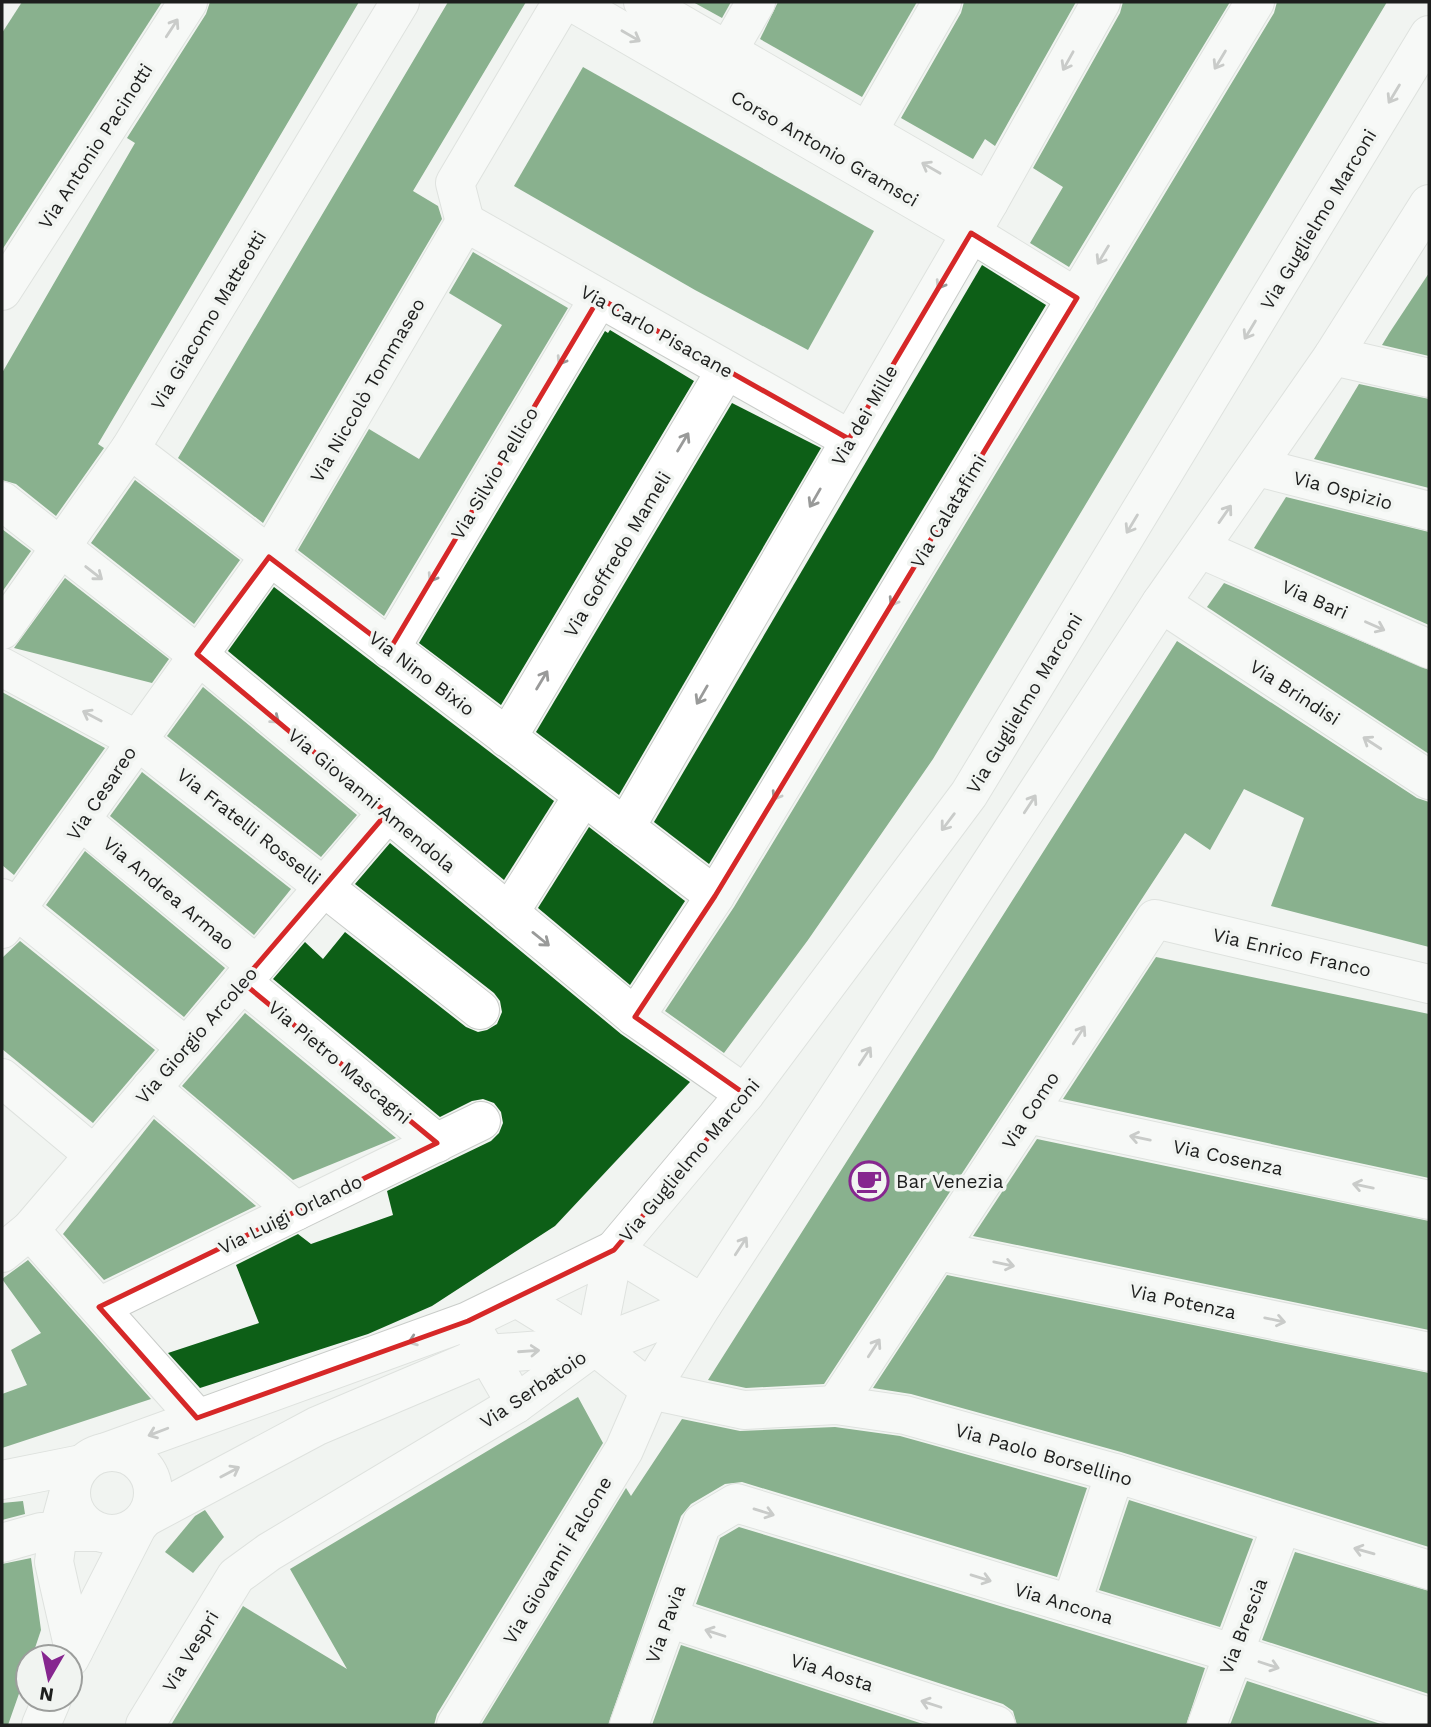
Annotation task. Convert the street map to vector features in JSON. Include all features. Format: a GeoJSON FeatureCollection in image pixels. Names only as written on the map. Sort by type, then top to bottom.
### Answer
{"type":"FeatureCollection","features":[{"type":"Feature","properties":{"kind":"street","name":"Via Antonio Pacinotti"},"geometry":{"type":"LineString","coordinates":[[2,291],[188,2]]}},
{"type":"Feature","properties":{"kind":"street","name":"Via Giacomo Matteotti"},"geometry":{"type":"LineString","coordinates":[[2,630],[130,449],[400,2]]}},
{"type":"Feature","properties":{"kind":"street"},"geometry":{"type":"LineString","coordinates":[[465,222],[455,183],[562,2]]}},
{"type":"Feature","properties":{"kind":"street","name":"Corso Antonio Gramsci"},"geometry":{"type":"LineString","coordinates":[[572,2],[719,66],[980,217],[1077,298]]}},
{"type":"Feature","properties":{"kind":"street","name":"Corso Antonio Gramsci"},"geometry":{"type":"LineString","coordinates":[[643,2],[719,66]]}},
{"type":"Feature","properties":{"kind":"street"},"geometry":{"type":"LineString","coordinates":[[719,66],[755,2]]}},
{"type":"Feature","properties":{"kind":"street"},"geometry":{"type":"LineString","coordinates":[[859,147],[942,2]]}},
{"type":"Feature","properties":{"kind":"street","name":"Via dei Mille"},"geometry":{"type":"LineString","coordinates":[[625,828],[980,217],[1101,2]]}},
{"type":"Feature","properties":{"kind":"street","name":"Via Calatafimi"},"geometry":{"type":"LineString","coordinates":[[635,1017],[715,896],[1255,2]]}},
{"type":"Feature","properties":{"kind":"street","name":"Via Guglielmo Marconi"},"geometry":{"type":"LineString","coordinates":[[595,1346],[614,1250],[745,1094],[969,794],[1429,35]]}},
{"type":"Feature","properties":{"kind":"street"},"geometry":{"type":"LineString","coordinates":[[595,1346],[703,1304],[1161,603],[1333,356],[1429,204]]}},
{"type":"Feature","properties":{"kind":"street","name":"Via Carlo Pisacane"},"geometry":{"type":"LineString","coordinates":[[465,222],[849,439]]}},
{"type":"Feature","properties":{"kind":"street","name":"Via Niccolò Tommaseo"},"geometry":{"type":"LineString","coordinates":[[197,654],[269,557],[465,222]]}},
{"type":"Feature","properties":{"kind":"street","name":"Via Silvio Pellico"},"geometry":{"type":"LineString","coordinates":[[390,649],[599,298]]}},
{"type":"Feature","properties":{"kind":"street"},"geometry":{"type":"LineString","coordinates":[[1333,356],[1429,378]]}},
{"type":"Feature","properties":{"kind":"street","name":"Via Goffredo Mameli"},"geometry":{"type":"LineString","coordinates":[[507,738],[726,370]]}},
{"type":"Feature","properties":{"kind":"street","name":"Via Nino Bixio"},"geometry":{"type":"LineString","coordinates":[[130,449],[715,896]]}},
{"type":"Feature","properties":{"kind":"street","name":"Via Ospizio"},"geometry":{"type":"LineString","coordinates":[[1258,467],[1429,512]]}},
{"type":"Feature","properties":{"kind":"street","name":"Via Giovanni Amendola"},"geometry":{"type":"LineString","coordinates":[[2,501],[197,654],[635,1017],[745,1094]]}},
{"type":"Feature","properties":{"kind":"street","name":"Via Bari"},"geometry":{"type":"LineString","coordinates":[[1201,549],[1429,649]]}},
{"type":"Feature","properties":{"kind":"street","name":"Via Brindisi"},"geometry":{"type":"LineString","coordinates":[[1161,603],[1429,780]]}},
{"type":"Feature","properties":{"kind":"street","name":"Via Cesareo"},"geometry":{"type":"LineString","coordinates":[[7,913],[82,821],[197,654]]}},
{"type":"Feature","properties":{"kind":"street","name":"Via Fratelli Rosselli"},"geometry":{"type":"LineString","coordinates":[[2,667],[137,740],[325,885],[480,1010]]}},
{"type":"Feature","properties":{"kind":"street"},"geometry":{"type":"LineString","coordinates":[[509,913],[583,796]]}},
{"type":"Feature","properties":{"kind":"street","name":"Via Giorgio Arcoleo"},"geometry":{"type":"LineString","coordinates":[[16,1241],[94,1155],[387,813]]}},
{"type":"Feature","properties":{"kind":"street","name":"Via Andrea Armao"},"geometry":{"type":"LineString","coordinates":[[82,821],[249,973]]}},
{"type":"Feature","properties":{"kind":"street"},"geometry":{"type":"LineString","coordinates":[[7,913],[186,1047]]}},
{"type":"Feature","properties":{"kind":"street","name":"Via Enrico Franco"},"geometry":{"type":"LineString","coordinates":[[1155,919],[1429,984]]}},
{"type":"Feature","properties":{"kind":"street","name":"Via Como"},"geometry":{"type":"LineString","coordinates":[[836,1405],[1155,919]]}},
{"type":"Feature","properties":{"kind":"street","name":"Via Pietro Mascagni"},"geometry":{"type":"LineString","coordinates":[[249,973],[437,1143]]}},
{"type":"Feature","properties":{"kind":"street"},"geometry":{"type":"LineString","coordinates":[[2,1078],[94,1155]]}},
{"type":"Feature","properties":{"kind":"street"},"geometry":{"type":"LineString","coordinates":[[151,1088],[296,1211]]}},
{"type":"Feature","properties":{"kind":"street","name":"Via Cosenza"},"geometry":{"type":"LineString","coordinates":[[1027,1114],[1429,1200]]}},
{"type":"Feature","properties":{"kind":"street","name":"Via Luigi Orlando"},"geometry":{"type":"LineString","coordinates":[[99,1307],[481,1121]]}},
{"type":"Feature","properties":{"kind":"street"},"geometry":{"type":"LineString","coordinates":[[16,1241],[99,1307],[197,1418]]}},
{"type":"Feature","properties":{"kind":"street"},"geometry":{"type":"LineString","coordinates":[[2,1480],[86,1468],[197,1418],[468,1321],[614,1250],[703,1304]]}},
{"type":"Feature","properties":{"kind":"street","name":"Via Potenza"},"geometry":{"type":"LineString","coordinates":[[938,1251],[1429,1352]]}},
{"type":"Feature","properties":{"kind":"street"},"geometry":{"type":"LineString","coordinates":[[517,1298],[595,1346],[650,1390]]}},
{"type":"Feature","properties":{"kind":"street","name":"Via Giovanni Falcone"},"geometry":{"type":"LineString","coordinates":[[456,1725],[624,1450],[650,1390],[703,1304]]}},
{"type":"Feature","properties":{"kind":"street"},"geometry":{"type":"LineString","coordinates":[[468,1321],[516,1404]]}},
{"type":"Feature","properties":{"kind":"street","name":"Via Serbatoio"},"geometry":{"type":"LineString","coordinates":[[77,1532],[123,1534],[142,1521],[317,1426],[487,1354],[595,1346]]}},
{"type":"Feature","properties":{"kind":"street","name":"Via Serbatoio"},"geometry":{"type":"LineString","coordinates":[[236,1576],[269,1552],[516,1404],[595,1346]]}},
{"type":"Feature","properties":{"kind":"street","name":"Via Paolo Borsellino"},"geometry":{"type":"LineString","coordinates":[[650,1390],[744,1410],[836,1405],[905,1415],[1115,1473],[1281,1527],[1429,1570]]}},
{"type":"Feature","properties":{"kind":"street"},"geometry":{"type":"LineString","coordinates":[[78,1643],[154,1500],[153,1483],[145,1468],[132,1457],[119,1452],[86,1468]]}},
{"type":"Feature","properties":{"kind":"street"},"geometry":{"type":"LineString","coordinates":[[70,1643],[54,1562],[77,1532],[75,1514],[86,1468]]}},
{"type":"Feature","properties":{"kind":"street"},"geometry":{"type":"LineString","coordinates":[[1071,1605],[1115,1473]]}},
{"type":"Feature","properties":{"kind":"street","name":"Via Ancona"},"geometry":{"type":"LineString","coordinates":[[702,1523],[736,1503],[1232,1653],[1429,1717]]}},
{"type":"Feature","properties":{"kind":"street","name":"Via Pavia"},"geometry":{"type":"LineString","coordinates":[[629,1725],[702,1523]]}},
{"type":"Feature","properties":{"kind":"street","name":"Via Brescia"},"geometry":{"type":"LineString","coordinates":[[1207,1725],[1281,1527]]}},
{"type":"Feature","properties":{"kind":"street"},"geometry":{"type":"LineString","coordinates":[[2,1544],[41,1532],[77,1532]]}},
{"type":"Feature","properties":{"kind":"street","name":"Via Vespri"},"geometry":{"type":"LineString","coordinates":[[145,1725],[236,1576]]}},
{"type":"Feature","properties":{"kind":"street","name":"Via Aosta"},"geometry":{"type":"LineString","coordinates":[[668,1618],[996,1725]]}},
{"type":"Feature","properties":{"kind":"highlighted area"},"geometry":{"type":"Polygon","coordinates":[[[971,233],[1077,298],[715,896],[635,1017],[745,1094],[614,1250],[468,1321],[197,1418],[99,1307],[437,1143],[242,982],[387,813],[197,654],[269,557],[390,649],[599,298],[849,439],[971,233]]]}},
{"type":"Feature","properties":{"kind":"building"},"geometry":{"type":"Polygon","coordinates":[[[22,2],[162,2],[2,250],[2,33],[22,2]]]}},
{"type":"Feature","properties":{"kind":"building"},"geometry":{"type":"Polygon","coordinates":[[[210,2],[359,2],[98,444],[104,448],[56,516],[16,484],[2,480],[2,373],[135,143],[127,138],[206,14],[210,2]]]}},
{"type":"Feature","properties":{"kind":"building"},"geometry":{"type":"Polygon","coordinates":[[[448,2],[526,2],[413,191],[438,206],[442,219],[263,523],[178,458],[448,2]]]}},
{"type":"Feature","properties":{"kind":"building"},"geometry":{"type":"Polygon","coordinates":[[[693,2],[731,2],[722,18],[693,2]]]}},
{"type":"Feature","properties":{"kind":"building"},"geometry":{"type":"Polygon","coordinates":[[[778,2],[917,2],[862,97],[760,39],[778,2]]]}},
{"type":"Feature","properties":{"kind":"building"},"geometry":{"type":"Polygon","coordinates":[[[964,2],[1076,2],[995,146],[985,139],[973,159],[901,118],[961,13],[964,2]]]}},
{"type":"Feature","properties":{"kind":"building"},"geometry":{"type":"Polygon","coordinates":[[[1123,2],[1230,2],[1069,267],[1030,243],[1063,187],[1033,168],[1120,13],[1123,2]]]}},
{"type":"Feature","properties":{"kind":"building"},"geometry":{"type":"Polygon","coordinates":[[[1277,2],[1387,2],[933,759],[808,940],[724,1053],[665,1011],[734,907],[1274,13],[1277,2]]]}},
{"type":"Feature","properties":{"kind":"building"},"geometry":{"type":"Polygon","coordinates":[[[583,67],[874,231],[808,350],[695,290],[514,186],[583,67]]]}},
{"type":"Feature","properties":{"kind":"building"},"geometry":{"type":"Polygon","coordinates":[[[473,252],[568,308],[384,616],[298,550],[369,429],[419,459],[502,325],[449,293],[473,252]]]}},
{"type":"Feature","properties":{"kind":"building"},"geometry":{"type":"Polygon","coordinates":[[[982,265],[1046,305],[709,864],[654,822],[982,265]]]}},
{"type":"Feature","properties":{"kind":"building"},"geometry":{"type":"Polygon","coordinates":[[[1429,273],[1429,356],[1382,345],[1390,332],[1429,273]]]}},
{"type":"Feature","properties":{"kind":"building"},"geometry":{"type":"Polygon","coordinates":[[[610,330],[694,381],[501,705],[419,643],[605,331],[608,333],[610,330]]]}},
{"type":"Feature","properties":{"kind":"building"},"geometry":{"type":"Polygon","coordinates":[[[1359,384],[1429,399],[1429,488],[1314,459],[1359,384]]]}},
{"type":"Feature","properties":{"kind":"building"},"geometry":{"type":"Polygon","coordinates":[[[732,403],[821,448],[619,795],[536,732],[732,403]]]}},
{"type":"Feature","properties":{"kind":"building"},"geometry":{"type":"Polygon","coordinates":[[[135,480],[240,560],[194,624],[91,543],[135,480]]]}},
{"type":"Feature","properties":{"kind":"building"},"geometry":{"type":"Polygon","coordinates":[[[1286,497],[1429,532],[1429,625],[1254,548],[1286,497]]]}},
{"type":"Feature","properties":{"kind":"building"},"geometry":{"type":"Polygon","coordinates":[[[2,529],[31,551],[2,592],[2,529]]]}},
{"type":"Feature","properties":{"kind":"building"},"geometry":{"type":"Polygon","coordinates":[[[65,578],[169,659],[152,683],[14,648],[65,578]]]}},
{"type":"Feature","properties":{"kind":"building"},"geometry":{"type":"Polygon","coordinates":[[[1224,583],[1429,670],[1429,754],[1207,607],[1224,583]]]}},
{"type":"Feature","properties":{"kind":"building"},"geometry":{"type":"Polygon","coordinates":[[[274,587],[554,801],[504,880],[228,651],[274,587]]]}},
{"type":"Feature","properties":{"kind":"building"},"geometry":{"type":"Polygon","coordinates":[[[1177,641],[1417,798],[1429,802],[1429,947],[1271,906],[1304,818],[1244,789],[1210,850],[1185,833],[824,1384],[746,1388],[708,1380],[1177,641]]]}},
{"type":"Feature","properties":{"kind":"building"},"geometry":{"type":"Polygon","coordinates":[[[203,687],[357,815],[321,857],[167,736],[203,687]]]}},
{"type":"Feature","properties":{"kind":"building"},"geometry":{"type":"Polygon","coordinates":[[[2,692],[105,748],[14,875],[2,865],[2,692]]]}},
{"type":"Feature","properties":{"kind":"building"},"geometry":{"type":"Polygon","coordinates":[[[142,772],[291,889],[254,935],[110,816],[142,772]]]}},
{"type":"Feature","properties":{"kind":"building"},"geometry":{"type":"Polygon","coordinates":[[[589,827],[685,901],[630,985],[538,908],[589,827]]]}},
{"type":"Feature","properties":{"kind":"building"},"geometry":{"type":"Polygon","coordinates":[[[390,843],[621,1034],[690,1082],[555,1226],[432,1306],[368,1334],[200,1388],[168,1353],[259,1323],[236,1265],[298,1234],[311,1244],[393,1215],[387,1191],[491,1141],[499,1133],[503,1123],[501,1112],[494,1103],[483,1099],[472,1101],[440,1117],[273,979],[305,942],[323,959],[345,932],[466,1027],[478,1032],[497,1024],[502,1012],[500,1001],[494,993],[355,884],[390,843]]]}},
{"type":"Feature","properties":{"kind":"building"},"geometry":{"type":"Polygon","coordinates":[[[85,851],[225,968],[184,1017],[46,905],[85,851]]]}},
{"type":"Feature","properties":{"kind":"building"},"geometry":{"type":"Polygon","coordinates":[[[20,941],[155,1050],[93,1123],[2,1049],[2,958],[20,941]]]}},
{"type":"Feature","properties":{"kind":"building"},"geometry":{"type":"Polygon","coordinates":[[[1156,957],[1429,1014],[1429,1178],[1063,1099],[1156,957]]]}},
{"type":"Feature","properties":{"kind":"building"},"geometry":{"type":"Polygon","coordinates":[[[245,1013],[396,1138],[293,1180],[182,1086],[245,1013]]]}},
{"type":"Feature","properties":{"kind":"building"},"geometry":{"type":"Polygon","coordinates":[[[154,1119],[256,1206],[104,1280],[63,1234],[154,1119]]]}},
{"type":"Feature","properties":{"kind":"building"},"geometry":{"type":"Polygon","coordinates":[[[1037,1139],[1429,1221],[1429,1330],[973,1236],[1037,1139]]]}},
{"type":"Feature","properties":{"kind":"building"},"geometry":{"type":"Polygon","coordinates":[[[28,1260],[151,1399],[2,1448],[2,1394],[27,1385],[11,1350],[41,1333],[2,1279],[28,1260]]]}},
{"type":"Feature","properties":{"kind":"building"},"geometry":{"type":"Polygon","coordinates":[[[947,1275],[1429,1373],[1429,1547],[1121,1452],[911,1394],[873,1388],[947,1275]]]}},
{"type":"Feature","properties":{"kind":"building"},"geometry":{"type":"Polygon","coordinates":[[[578,1397],[603,1443],[437,1714],[434,1725],[171,1725],[243,1606],[347,1669],[290,1569],[578,1397]]]}},
{"type":"Feature","properties":{"kind":"building"},"geometry":{"type":"Polygon","coordinates":[[[682,1419],[740,1431],[835,1427],[900,1436],[1087,1488],[1057,1577],[742,1482],[725,1484],[691,1504],[681,1516],[608,1725],[481,1725],[626,1488],[631,1496],[682,1419]]]}},
{"type":"Feature","properties":{"kind":"building"},"geometry":{"type":"Polygon","coordinates":[[[1129,1500],[1253,1539],[1220,1627],[1099,1590],[1129,1500]]]}},
{"type":"Feature","properties":{"kind":"building"},"geometry":{"type":"Polygon","coordinates":[[[23,1501],[25,1514],[2,1520],[2,1503],[23,1501]]]}},
{"type":"Feature","properties":{"kind":"building"},"geometry":{"type":"Polygon","coordinates":[[[205,1510],[224,1537],[193,1573],[165,1552],[195,1516],[205,1510]]]}},
{"type":"Feature","properties":{"kind":"building"},"geometry":{"type":"Polygon","coordinates":[[[739,1527],[1205,1668],[1186,1725],[1017,1725],[1013,1711],[1003,1704],[696,1604],[720,1538],[739,1527]]]}},
{"type":"Feature","properties":{"kind":"building"},"geometry":{"type":"Polygon","coordinates":[[[1295,1552],[1429,1591],[1429,1694],[1262,1640],[1295,1552]]]}},
{"type":"Feature","properties":{"kind":"building"},"geometry":{"type":"Polygon","coordinates":[[[31,1558],[41,1630],[37,1643],[14,1643],[14,1708],[8,1725],[2,1725],[2,1564],[31,1558]]]}},
{"type":"Feature","properties":{"kind":"building"},"geometry":{"type":"Polygon","coordinates":[[[681,1645],[926,1725],[652,1725],[681,1645]]]}},
{"type":"Feature","properties":{"kind":"building"},"geometry":{"type":"Polygon","coordinates":[[[1247,1681],[1384,1725],[1230,1725],[1247,1681]]]}},
{"type":"Feature","properties":{"kind":"place","name":"Bar Venezia"},"geometry":{"type":"Point","coordinates":[869,1181]}}]}
